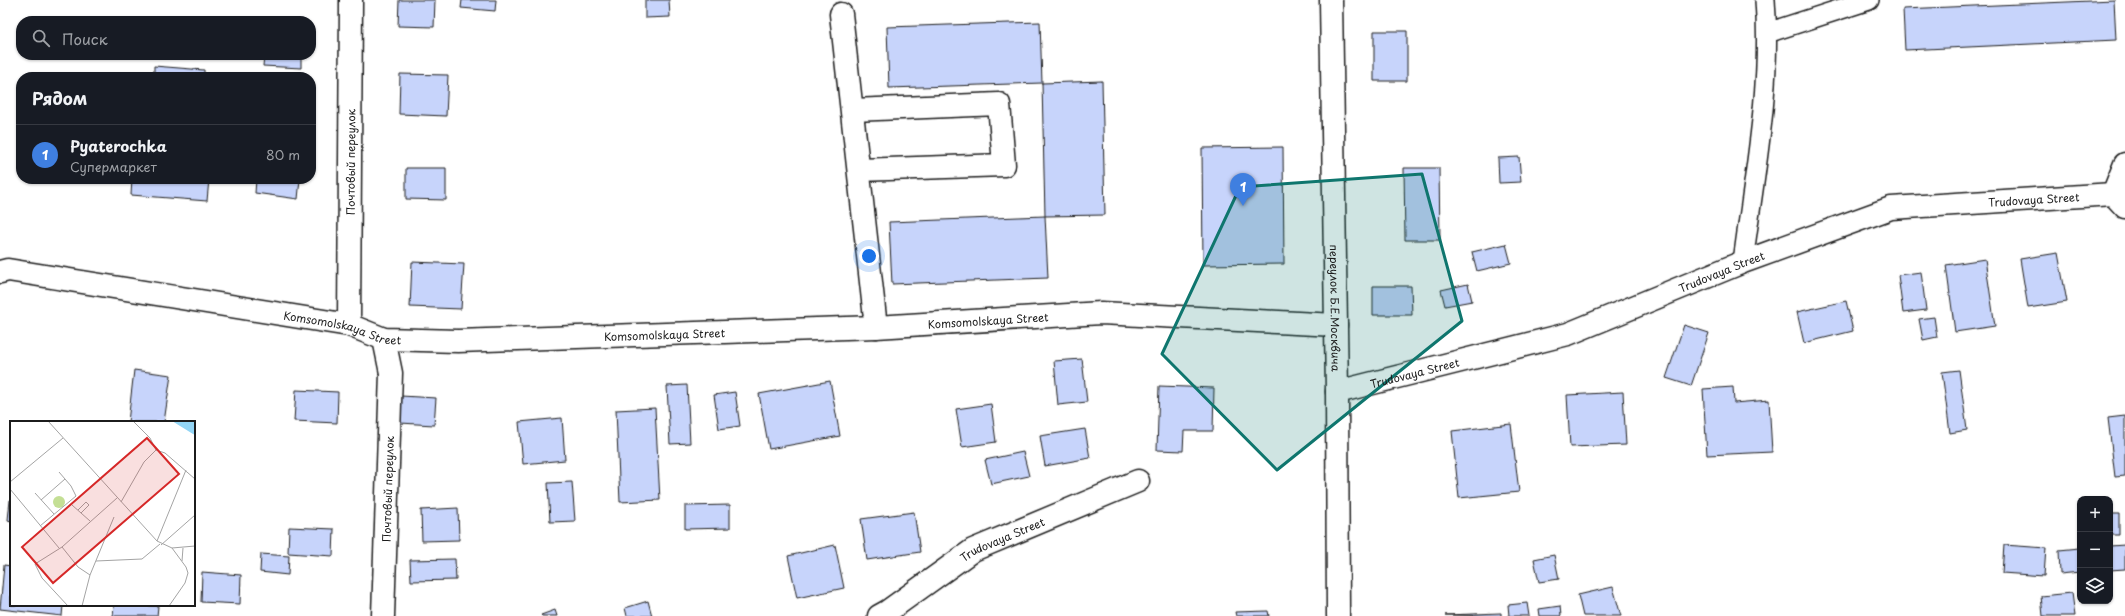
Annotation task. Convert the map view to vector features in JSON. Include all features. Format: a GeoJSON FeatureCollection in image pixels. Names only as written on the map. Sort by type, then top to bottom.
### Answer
{"type":"FeatureCollection","features":[{"type":"Feature","properties":{"kind":"street","name":"Почтовый переулок"},"geometry":{"type":"LineString","coordinates":[[349,325],[351,0]]}},
{"type":"Feature","properties":{"kind":"street","name":"переулок Б.Е.Москвича"},"geometry":{"type":"LineString","coordinates":[[1331,0],[1337,392],[1338,616]]}},
{"type":"Feature","properties":{"kind":"street"},"geometry":{"type":"LineString","coordinates":[[840,14],[853,110],[876,327]]}},
{"type":"Feature","properties":{"kind":"street"},"geometry":{"type":"LineString","coordinates":[[853,110],[999,104],[1004,165],[859,170]]}},
{"type":"Feature","properties":{"kind":"street"},"geometry":{"type":"LineString","coordinates":[[2119,201],[2125,164]]}},
{"type":"Feature","properties":{"kind":"street","name":"Trudovaya Street"},"geometry":{"type":"LineString","coordinates":[[1337,392],[1568,334],[1743,262],[1890,208],[2119,201]]}},
{"type":"Feature","properties":{"kind":"street","name":"Komsomolskaya Street"},"geometry":{"type":"LineString","coordinates":[[0,272],[8,270],[349,325],[384,339],[458,341],[876,327],[1101,313],[1336,325]]}},
{"type":"Feature","properties":{"kind":"street","name":"Почтовый переулок"},"geometry":{"type":"LineString","coordinates":[[383,616],[391,373],[384,339]]}},
{"type":"Feature","properties":{"kind":"street","name":"Trudovaya Street"},"geometry":{"type":"LineString","coordinates":[[879,616],[973,550],[1138,481]]}},
{"type":"Feature","properties":{"kind":"lane"},"geometry":{"type":"LineString","coordinates":[[1743,262],[1766,74],[1767,33],[1764,0]]}},
{"type":"Feature","properties":{"kind":"lane"},"geometry":{"type":"LineString","coordinates":[[1767,33],[1869,0]]}},
{"type":"Feature","properties":{"kind":"highlighted area"},"geometry":{"type":"Polygon","coordinates":[[[1422,174],[1462,321],[1277,470],[1162,354],[1240,187],[1422,174]]]}},
{"type":"Feature","properties":{"kind":"building"},"geometry":{"type":"Polygon","coordinates":[[[399,0],[435,0],[434,27],[398,26],[399,0]]]}},
{"type":"Feature","properties":{"kind":"building"},"geometry":{"type":"Polygon","coordinates":[[[462,0],[496,0],[495,11],[461,8],[462,0]]]}},
{"type":"Feature","properties":{"kind":"building"},"geometry":{"type":"Polygon","coordinates":[[[645,0],[669,0],[670,17],[645,18],[645,0]]]}},
{"type":"Feature","properties":{"kind":"building"},"geometry":{"type":"Polygon","coordinates":[[[2114,0],[2116,40],[1905,50],[1903,9],[2114,0]]]}},
{"type":"Feature","properties":{"kind":"building"},"geometry":{"type":"Polygon","coordinates":[[[1040,22],[1042,83],[889,88],[887,27],[1040,22]]]}},
{"type":"Feature","properties":{"kind":"building"},"geometry":{"type":"Polygon","coordinates":[[[1374,31],[1407,31],[1407,81],[1374,81],[1374,31]]]}},
{"type":"Feature","properties":{"kind":"building"},"geometry":{"type":"Polygon","coordinates":[[[264,60],[301,60],[301,68],[263,66],[264,60]]]}},
{"type":"Feature","properties":{"kind":"building"},"geometry":{"type":"Polygon","coordinates":[[[154,66],[204,70],[204,72],[154,72],[154,66]]]}},
{"type":"Feature","properties":{"kind":"building"},"geometry":{"type":"Polygon","coordinates":[[[400,74],[448,75],[446,116],[399,114],[400,74]]]}},
{"type":"Feature","properties":{"kind":"building"},"geometry":{"type":"Polygon","coordinates":[[[1102,81],[1105,215],[1045,216],[1042,83],[1102,81]]]}},
{"type":"Feature","properties":{"kind":"building"},"geometry":{"type":"Polygon","coordinates":[[[1283,147],[1284,264],[1203,265],[1202,148],[1283,147]]]}},
{"type":"Feature","properties":{"kind":"building"},"geometry":{"type":"Polygon","coordinates":[[[1519,157],[1521,182],[1499,183],[1498,158],[1519,157]]]}},
{"type":"Feature","properties":{"kind":"building"},"geometry":{"type":"Polygon","coordinates":[[[406,168],[446,168],[446,200],[406,199],[406,168]]]}},
{"type":"Feature","properties":{"kind":"building"},"geometry":{"type":"Polygon","coordinates":[[[1404,168],[1439,168],[1440,240],[1405,240],[1404,168]]]}},
{"type":"Feature","properties":{"kind":"building"},"geometry":{"type":"Polygon","coordinates":[[[132,184],[209,184],[207,201],[131,195],[132,184]]]}},
{"type":"Feature","properties":{"kind":"building"},"geometry":{"type":"Polygon","coordinates":[[[256,184],[300,184],[298,199],[255,193],[256,184]]]}},
{"type":"Feature","properties":{"kind":"building"},"geometry":{"type":"Polygon","coordinates":[[[1045,216],[1048,278],[892,284],[889,222],[1045,216]]]}},
{"type":"Feature","properties":{"kind":"building"},"geometry":{"type":"Polygon","coordinates":[[[1506,244],[1511,263],[1477,271],[1472,252],[1506,244]]]}},
{"type":"Feature","properties":{"kind":"building"},"geometry":{"type":"Polygon","coordinates":[[[2058,253],[2067,302],[2028,308],[2020,259],[2058,253]]]}},
{"type":"Feature","properties":{"kind":"building"},"geometry":{"type":"Polygon","coordinates":[[[1985,259],[1995,326],[1955,332],[1946,265],[1985,259]]]}},
{"type":"Feature","properties":{"kind":"building"},"geometry":{"type":"Polygon","coordinates":[[[412,262],[464,264],[461,309],[410,307],[412,262]]]}},
{"type":"Feature","properties":{"kind":"building"},"geometry":{"type":"Polygon","coordinates":[[[1921,272],[1926,310],[1903,313],[1898,275],[1921,272]]]}},
{"type":"Feature","properties":{"kind":"building"},"geometry":{"type":"Polygon","coordinates":[[[1468,284],[1472,301],[1445,306],[1441,290],[1468,284]]]}},
{"type":"Feature","properties":{"kind":"building"},"geometry":{"type":"Polygon","coordinates":[[[1373,286],[1411,286],[1412,315],[1373,315],[1373,286]]]}},
{"type":"Feature","properties":{"kind":"building"},"geometry":{"type":"Polygon","coordinates":[[[1846,301],[1853,331],[1804,343],[1797,312],[1846,301]]]}},
{"type":"Feature","properties":{"kind":"building"},"geometry":{"type":"Polygon","coordinates":[[[1934,317],[1937,337],[1923,340],[1919,319],[1934,317]]]}},
{"type":"Feature","properties":{"kind":"building"},"geometry":{"type":"Polygon","coordinates":[[[1684,325],[1709,333],[1691,386],[1666,378],[1684,325]]]}},
{"type":"Feature","properties":{"kind":"building"},"geometry":{"type":"Polygon","coordinates":[[[1082,359],[1087,402],[1058,405],[1054,361],[1082,359]]]}},
{"type":"Feature","properties":{"kind":"building"},"geometry":{"type":"Polygon","coordinates":[[[134,370],[171,375],[164,421],[128,421],[134,370]]]}},
{"type":"Feature","properties":{"kind":"building"},"geometry":{"type":"Polygon","coordinates":[[[1959,370],[1967,430],[1950,433],[1942,372],[1959,370]]]}},
{"type":"Feature","properties":{"kind":"building"},"geometry":{"type":"Polygon","coordinates":[[[830,381],[840,436],[769,449],[759,394],[830,381]]]}},
{"type":"Feature","properties":{"kind":"building"},"geometry":{"type":"Polygon","coordinates":[[[687,385],[690,443],[670,444],[667,386],[687,385]]]}},
{"type":"Feature","properties":{"kind":"building"},"geometry":{"type":"Polygon","coordinates":[[[1159,386],[1214,388],[1213,431],[1184,431],[1183,451],[1157,450],[1159,386]]]}},
{"type":"Feature","properties":{"kind":"building"},"geometry":{"type":"Polygon","coordinates":[[[1733,387],[1734,403],[1769,400],[1772,452],[1707,455],[1703,389],[1733,387]]]}},
{"type":"Feature","properties":{"kind":"building"},"geometry":{"type":"Polygon","coordinates":[[[296,390],[338,392],[337,423],[294,421],[296,390]]]}},
{"type":"Feature","properties":{"kind":"building"},"geometry":{"type":"Polygon","coordinates":[[[735,392],[740,426],[719,429],[714,395],[735,392]]]}},
{"type":"Feature","properties":{"kind":"building"},"geometry":{"type":"Polygon","coordinates":[[[1623,392],[1626,445],[1570,447],[1567,395],[1623,392]]]}},
{"type":"Feature","properties":{"kind":"building"},"geometry":{"type":"Polygon","coordinates":[[[401,396],[436,398],[434,425],[400,423],[401,396]]]}},
{"type":"Feature","properties":{"kind":"building"},"geometry":{"type":"Polygon","coordinates":[[[991,404],[996,442],[962,447],[956,409],[991,404]]]}},
{"type":"Feature","properties":{"kind":"building"},"geometry":{"type":"Polygon","coordinates":[[[655,408],[660,500],[620,502],[616,410],[655,408]]]}},
{"type":"Feature","properties":{"kind":"building"},"geometry":{"type":"Polygon","coordinates":[[[2125,416],[2125,476],[2115,477],[2108,418],[2125,416]]]}},
{"type":"Feature","properties":{"kind":"building"},"geometry":{"type":"Polygon","coordinates":[[[562,418],[565,460],[523,464],[519,422],[562,418]]]}},
{"type":"Feature","properties":{"kind":"building"},"geometry":{"type":"Polygon","coordinates":[[[1511,424],[1519,492],[1459,498],[1452,431],[1511,424]]]}},
{"type":"Feature","properties":{"kind":"building"},"geometry":{"type":"Polygon","coordinates":[[[1085,429],[1090,458],[1045,466],[1040,436],[1085,429]]]}},
{"type":"Feature","properties":{"kind":"building"},"geometry":{"type":"Polygon","coordinates":[[[1023,452],[1029,476],[991,484],[985,460],[1023,452]]]}},
{"type":"Feature","properties":{"kind":"building"},"geometry":{"type":"Polygon","coordinates":[[[572,482],[575,521],[550,522],[548,483],[572,482]]]}},
{"type":"Feature","properties":{"kind":"building"},"geometry":{"type":"Polygon","coordinates":[[[10,500],[10,521],[8,520],[10,500]]]}},
{"type":"Feature","properties":{"kind":"building"},"geometry":{"type":"Polygon","coordinates":[[[730,505],[730,528],[685,529],[685,506],[730,505]]]}},
{"type":"Feature","properties":{"kind":"building"},"geometry":{"type":"Polygon","coordinates":[[[458,508],[459,540],[422,541],[421,510],[458,508]]]}},
{"type":"Feature","properties":{"kind":"building"},"geometry":{"type":"Polygon","coordinates":[[[914,512],[920,552],[867,560],[861,519],[914,512]]]}},
{"type":"Feature","properties":{"kind":"building"},"geometry":{"type":"Polygon","coordinates":[[[2113,514],[2119,514],[2119,535],[2113,535],[2113,514]]]}},
{"type":"Feature","properties":{"kind":"building"},"geometry":{"type":"Polygon","coordinates":[[[289,527],[334,529],[333,556],[288,553],[289,527]]]}},
{"type":"Feature","properties":{"kind":"building"},"geometry":{"type":"Polygon","coordinates":[[[835,545],[844,588],[797,598],[788,556],[835,545]]]}},
{"type":"Feature","properties":{"kind":"building"},"geometry":{"type":"Polygon","coordinates":[[[2004,545],[2046,548],[2044,576],[2002,573],[2004,545]]]}},
{"type":"Feature","properties":{"kind":"building"},"geometry":{"type":"Polygon","coordinates":[[[2125,545],[2125,569],[2113,570],[2113,546],[2125,545]]]}},
{"type":"Feature","properties":{"kind":"building"},"geometry":{"type":"Polygon","coordinates":[[[2077,548],[2077,572],[2060,574],[2059,550],[2077,548]]]}},
{"type":"Feature","properties":{"kind":"building"},"geometry":{"type":"Polygon","coordinates":[[[261,554],[289,556],[288,575],[260,572],[261,554]]]}},
{"type":"Feature","properties":{"kind":"building"},"geometry":{"type":"Polygon","coordinates":[[[1554,555],[1559,579],[1539,582],[1534,559],[1554,555]]]}},
{"type":"Feature","properties":{"kind":"building"},"geometry":{"type":"Polygon","coordinates":[[[455,559],[456,580],[411,581],[410,560],[455,559]]]}},
{"type":"Feature","properties":{"kind":"building"},"geometry":{"type":"Polygon","coordinates":[[[4,565],[10,566],[10,606],[63,606],[62,616],[0,609],[4,565]]]}},
{"type":"Feature","properties":{"kind":"building"},"geometry":{"type":"Polygon","coordinates":[[[202,572],[241,575],[240,604],[201,602],[202,572]]]}},
{"type":"Feature","properties":{"kind":"building"},"geometry":{"type":"Polygon","coordinates":[[[1613,587],[1621,616],[1583,616],[1578,595],[1613,587]]]}},
{"type":"Feature","properties":{"kind":"building"},"geometry":{"type":"Polygon","coordinates":[[[2072,593],[2075,616],[2043,616],[2041,596],[2072,593]]]}},
{"type":"Feature","properties":{"kind":"building"},"geometry":{"type":"Polygon","coordinates":[[[648,601],[652,616],[627,616],[625,608],[648,601]]]}},
{"type":"Feature","properties":{"kind":"building"},"geometry":{"type":"Polygon","coordinates":[[[1527,603],[1529,616],[1509,616],[1508,605],[1527,603]]]}},
{"type":"Feature","properties":{"kind":"building"},"geometry":{"type":"Polygon","coordinates":[[[114,606],[158,606],[157,616],[113,616],[114,606]]]}},
{"type":"Feature","properties":{"kind":"building"},"geometry":{"type":"Polygon","coordinates":[[[1560,606],[1561,616],[1540,616],[1539,609],[1560,606]]]}},
{"type":"Feature","properties":{"kind":"building"},"geometry":{"type":"Polygon","coordinates":[[[555,610],[557,616],[541,615],[555,610]]]}},
{"type":"Feature","properties":{"kind":"building"},"geometry":{"type":"Polygon","coordinates":[[[1268,611],[1269,616],[1236,616],[1235,612],[1268,611]]]}},
{"type":"Feature","properties":{"kind":"building"},"geometry":{"type":"Polygon","coordinates":[[[1501,613],[1501,616],[1445,615],[1501,613]]]}},
{"type":"Feature","properties":{"kind":"place","name":"Pyaterochka"},"geometry":{"type":"Point","coordinates":[1243,206]}}]}
